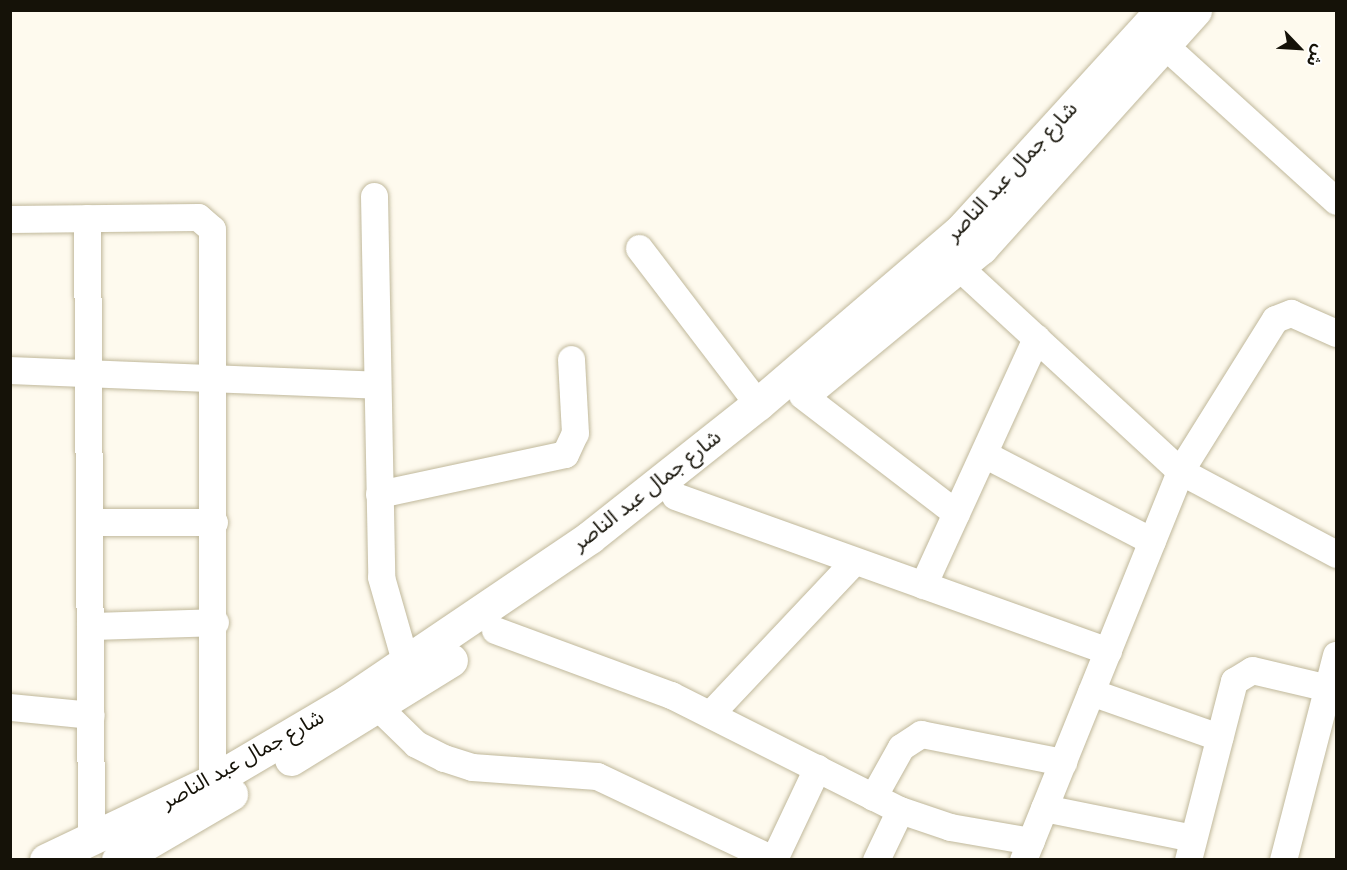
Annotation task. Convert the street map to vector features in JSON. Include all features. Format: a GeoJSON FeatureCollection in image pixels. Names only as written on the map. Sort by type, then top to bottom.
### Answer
{"type":"FeatureCollection","features":[{"type":"Feature","properties":{"kind":"street","name":"شارع جمال عبد الناصر"},"geometry":{"type":"LineString","coordinates":[[46,860],[91,841],[212,781],[406,664],[590,537],[758,404],[962,229],[1162,10]]}},
{"type":"Feature","properties":{"kind":"street","name":"شارع جمال عبد الناصر"},"geometry":{"type":"LineString","coordinates":[[118,860],[380,709],[495,630],[675,496],[960,268],[1002,227],[1162,44],[1195,10]]}},
{"type":"Feature","properties":{"kind":"street"},"geometry":{"type":"LineString","coordinates":[[1162,44],[1336,201]]}},
{"type":"Feature","properties":{"kind":"street"},"geometry":{"type":"LineString","coordinates":[[374,196],[381,577],[406,664]]}},
{"type":"Feature","properties":{"kind":"street"},"geometry":{"type":"LineString","coordinates":[[10,219],[188,217],[207,222],[214,238],[212,781]]}},
{"type":"Feature","properties":{"kind":"street"},"geometry":{"type":"LineString","coordinates":[[87,218],[91,841]]}},
{"type":"Feature","properties":{"kind":"street"},"geometry":{"type":"LineString","coordinates":[[639,248],[758,404]]}},
{"type":"Feature","properties":{"kind":"street"},"geometry":{"type":"LineString","coordinates":[[960,268],[1180,471],[1336,554]]}},
{"type":"Feature","properties":{"kind":"street"},"geometry":{"type":"LineString","coordinates":[[495,630],[711,713],[900,810],[1027,850],[1180,471],[1275,319],[1291,313],[1336,333]]}},
{"type":"Feature","properties":{"kind":"street"},"geometry":{"type":"LineString","coordinates":[[923,585],[1036,338]]}},
{"type":"Feature","properties":{"kind":"street"},"geometry":{"type":"LineString","coordinates":[[379,494],[565,454],[575,434],[571,360]]}},
{"type":"Feature","properties":{"kind":"street"},"geometry":{"type":"LineString","coordinates":[[10,370],[87,376],[376,385]]}},
{"type":"Feature","properties":{"kind":"street"},"geometry":{"type":"LineString","coordinates":[[802,395],[956,513]]}},
{"type":"Feature","properties":{"kind":"street"},"geometry":{"type":"LineString","coordinates":[[984,454],[1152,541]]}},
{"type":"Feature","properties":{"kind":"street"},"geometry":{"type":"LineString","coordinates":[[675,496],[1108,651]]}},
{"type":"Feature","properties":{"kind":"street"},"geometry":{"type":"LineString","coordinates":[[88,522],[214,522]]}},
{"type":"Feature","properties":{"kind":"street"},"geometry":{"type":"LineString","coordinates":[[711,713],[854,561]]}},
{"type":"Feature","properties":{"kind":"street"},"geometry":{"type":"LineString","coordinates":[[90,626],[214,622]]}},
{"type":"Feature","properties":{"kind":"street"},"geometry":{"type":"LineString","coordinates":[[1283,860],[1336,655]]}},
{"type":"Feature","properties":{"kind":"street"},"geometry":{"type":"LineString","coordinates":[[1044,808],[1190,849],[1231,689],[1245,671],[1329,688]]}},
{"type":"Feature","properties":{"kind":"street"},"geometry":{"type":"LineString","coordinates":[[1091,692],[1219,736]]}},
{"type":"Feature","properties":{"kind":"street"},"geometry":{"type":"LineString","coordinates":[[10,708],[91,715]]}},
{"type":"Feature","properties":{"kind":"street"},"geometry":{"type":"LineString","coordinates":[[380,709],[416,744],[444,758],[472,767],[597,776],[775,859],[817,768]]}},
{"type":"Feature","properties":{"kind":"street"},"geometry":{"type":"LineString","coordinates":[[873,797],[902,747],[921,734],[1062,762]]}},
{"type":"Feature","properties":{"kind":"street"},"geometry":{"type":"LineString","coordinates":[[876,860],[900,810]]}}]}
